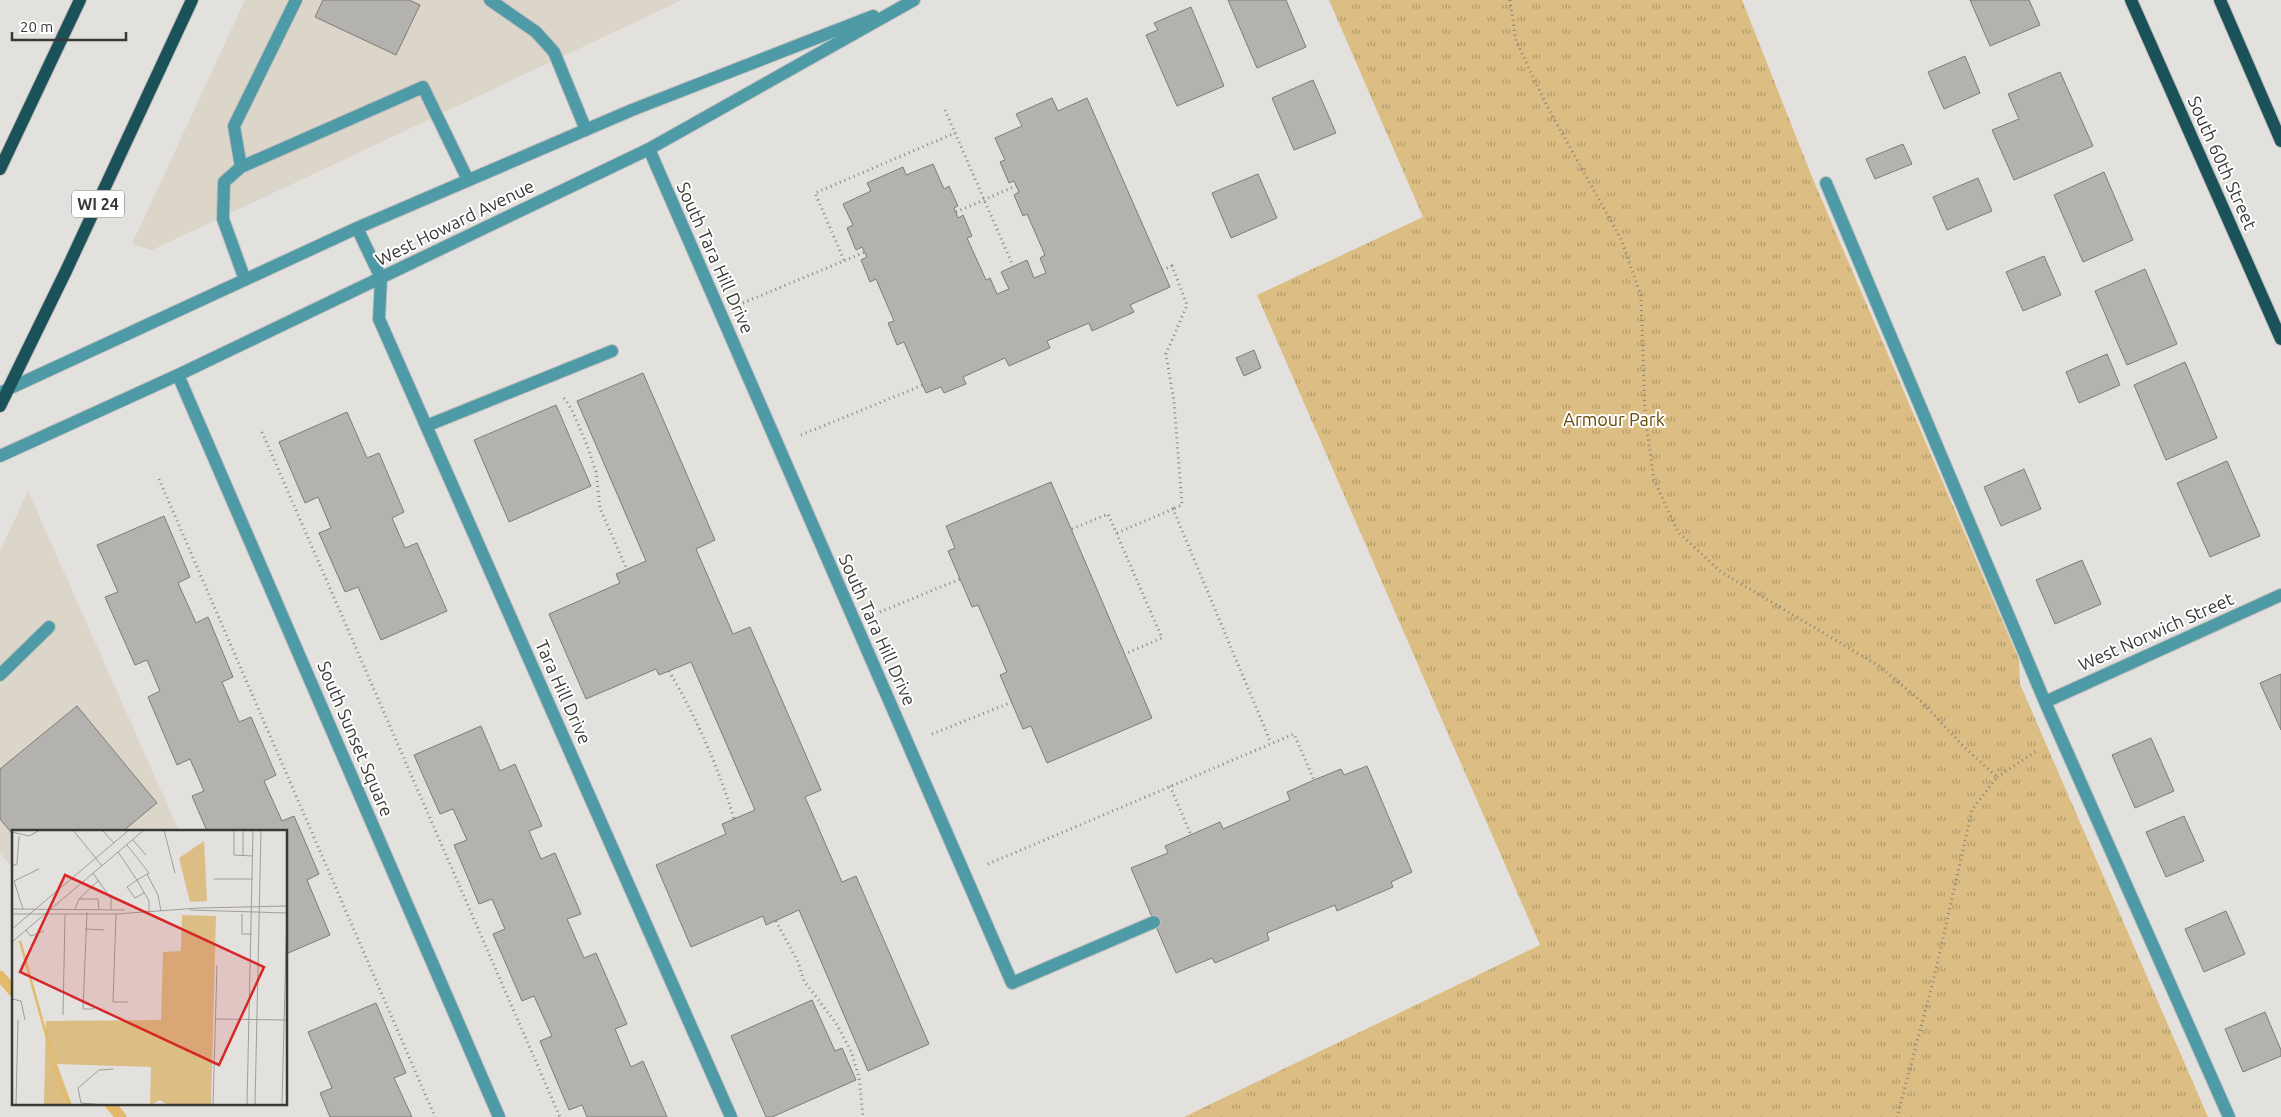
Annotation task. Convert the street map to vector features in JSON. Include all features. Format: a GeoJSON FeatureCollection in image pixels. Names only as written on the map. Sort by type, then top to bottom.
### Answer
{"type":"FeatureCollection","features":[{"type":"Feature","properties":{"kind":"main road"},"geometry":{"type":"LineString","coordinates":[[0,169],[80,0]]}},
{"type":"Feature","properties":{"kind":"main road","name":"WI 24"},"geometry":{"type":"LineString","coordinates":[[0,406],[4,390],[66,271],[192,0]]}},
{"type":"Feature","properties":{"kind":"main road","name":"South 60th Street"},"geometry":{"type":"LineString","coordinates":[[2132,0],[2281,339]]}},
{"type":"Feature","properties":{"kind":"main road"},"geometry":{"type":"LineString","coordinates":[[2213,0],[2233,29]]}},
{"type":"Feature","properties":{"kind":"main road"},"geometry":{"type":"LineString","coordinates":[[2220,0],[2281,141]]}},
{"type":"Feature","properties":{"kind":"street"},"geometry":{"type":"LineString","coordinates":[[241,167],[234,126],[296,0]]}},
{"type":"Feature","properties":{"kind":"street"},"geometry":{"type":"LineString","coordinates":[[490,0],[536,32],[554,52],[586,130]]}},
{"type":"Feature","properties":{"kind":"street","name":"West Howard Avenue"},"geometry":{"type":"LineString","coordinates":[[4,390],[357,228],[468,180],[586,130],[914,0]]}},
{"type":"Feature","properties":{"kind":"street","name":"West Howard Avenue"},"geometry":{"type":"LineString","coordinates":[[0,456],[178,375],[649,149],[914,0]]}},
{"type":"Feature","properties":{"kind":"street"},"geometry":{"type":"LineString","coordinates":[[245,280],[222,219],[224,182],[241,167],[423,87],[468,180]]}},
{"type":"Feature","properties":{"kind":"street","name":"South Tara Hill Drive"},"geometry":{"type":"LineString","coordinates":[[649,149],[1012,983],[1154,922]]}},
{"type":"Feature","properties":{"kind":"street"},"geometry":{"type":"LineString","coordinates":[[1826,183],[2045,702],[2229,1117]]}},
{"type":"Feature","properties":{"kind":"street"},"geometry":{"type":"LineString","coordinates":[[357,228],[381,278]]}},
{"type":"Feature","properties":{"kind":"street","name":"Tara Hill Drive"},"geometry":{"type":"LineString","coordinates":[[381,278],[379,319],[731,1117]]}},
{"type":"Feature","properties":{"kind":"street"},"geometry":{"type":"LineString","coordinates":[[426,426],[612,351]]}},
{"type":"Feature","properties":{"kind":"street","name":"South Sunset Square"},"geometry":{"type":"LineString","coordinates":[[178,375],[499,1117]]}},
{"type":"Feature","properties":{"kind":"street","name":"West Norwich Street"},"geometry":{"type":"LineString","coordinates":[[2045,702],[2281,595]]}},
{"type":"Feature","properties":{"kind":"street"},"geometry":{"type":"LineString","coordinates":[[0,675],[49,626]]}},
{"type":"Feature","properties":{"kind":"path"},"geometry":{"type":"LineString","coordinates":[[1510,0],[1516,41],[1547,106],[1621,239],[1641,296],[1645,416],[1654,480],[1678,532],[1721,572],[1879,666],[1923,703],[1997,777]]}},
{"type":"Feature","properties":{"kind":"path"},"geometry":{"type":"LineString","coordinates":[[945,110],[1013,266]]}},
{"type":"Feature","properties":{"kind":"path"},"geometry":{"type":"LineString","coordinates":[[844,260],[815,194],[955,133]]}},
{"type":"Feature","properties":{"kind":"path"},"geometry":{"type":"LineString","coordinates":[[956,212],[1016,186]]}},
{"type":"Feature","properties":{"kind":"path"},"geometry":{"type":"LineString","coordinates":[[720,313],[865,252]]}},
{"type":"Feature","properties":{"kind":"path"},"geometry":{"type":"LineString","coordinates":[[1117,533],[1182,505],[1174,402],[1166,354],[1188,305],[1172,266],[1162,270]]}},
{"type":"Feature","properties":{"kind":"path"},"geometry":{"type":"LineString","coordinates":[[548,377],[572,410],[587,445],[596,472],[600,508],[627,570]]}},
{"type":"Feature","properties":{"kind":"path"},"geometry":{"type":"LineString","coordinates":[[777,444],[923,386]]}},
{"type":"Feature","properties":{"kind":"path"},"geometry":{"type":"LineString","coordinates":[[262,432],[560,1117]]}},
{"type":"Feature","properties":{"kind":"path"},"geometry":{"type":"LineString","coordinates":[[159,478],[435,1117]]}},
{"type":"Feature","properties":{"kind":"path"},"geometry":{"type":"LineString","coordinates":[[1173,509],[1272,743]]}},
{"type":"Feature","properties":{"kind":"path"},"geometry":{"type":"LineString","coordinates":[[1072,530],[1108,514],[1162,638],[1125,654]]}},
{"type":"Feature","properties":{"kind":"path"},"geometry":{"type":"LineString","coordinates":[[855,622],[960,579]]}},
{"type":"Feature","properties":{"kind":"path"},"geometry":{"type":"LineString","coordinates":[[669,671],[683,694],[722,784],[734,819]]}},
{"type":"Feature","properties":{"kind":"path"},"geometry":{"type":"LineString","coordinates":[[908,744],[1012,702]]}},
{"type":"Feature","properties":{"kind":"path"},"geometry":{"type":"LineString","coordinates":[[964,874],[1294,734],[1314,780]]}},
{"type":"Feature","properties":{"kind":"path"},"geometry":{"type":"LineString","coordinates":[[1897,1117],[1934,978],[1972,810],[1997,777],[2027,756],[2062,739]]}},
{"type":"Feature","properties":{"kind":"path"},"geometry":{"type":"LineString","coordinates":[[1170,786],[1191,835]]}},
{"type":"Feature","properties":{"kind":"path"},"geometry":{"type":"LineString","coordinates":[[776,920],[798,962],[804,981],[836,1024],[851,1051],[859,1077],[863,1117]]}},
{"type":"Feature","properties":{"kind":"shaded area"},"geometry":{"type":"Polygon","coordinates":[[[245,0],[682,0],[152,250],[132,244],[245,0]]]}},
{"type":"Feature","properties":{"kind":"shaded area"},"geometry":{"type":"Polygon","coordinates":[[[28,491],[179,830],[12,830],[12,867],[0,853],[0,551],[28,491]]]}},
{"type":"Feature","properties":{"kind":"green space","name":"Armour Park"},"geometry":{"type":"Polygon","coordinates":[[[1329,0],[1742,0],[1812,177],[2019,660],[2020,684],[2208,1117],[1184,1117],[1540,945],[1257,295],[1423,217],[1329,0]]]}},
{"type":"Feature","properties":{"kind":"building"},"geometry":{"type":"Polygon","coordinates":[[[323,0],[409,0],[420,5],[396,55],[315,17],[323,0]]]}},
{"type":"Feature","properties":{"kind":"building"},"geometry":{"type":"Polygon","coordinates":[[[1228,0],[1286,0],[1306,47],[1257,68],[1228,0]]]}},
{"type":"Feature","properties":{"kind":"building"},"geometry":{"type":"Polygon","coordinates":[[[1970,0],[2029,0],[2040,25],[1990,46],[1970,0]]]}},
{"type":"Feature","properties":{"kind":"building"},"geometry":{"type":"Polygon","coordinates":[[[1191,7],[1224,86],[1177,106],[1146,35],[1158,30],[1154,23],[1191,7]]]}},
{"type":"Feature","properties":{"kind":"building"},"geometry":{"type":"Polygon","coordinates":[[[1965,56],[1980,93],[1944,109],[1928,72],[1965,56]]]}},
{"type":"Feature","properties":{"kind":"building"},"geometry":{"type":"Polygon","coordinates":[[[2060,72],[2093,146],[2014,180],[1992,130],[2019,119],[2008,94],[2060,72]]]}},
{"type":"Feature","properties":{"kind":"building"},"geometry":{"type":"Polygon","coordinates":[[[1313,80],[1336,133],[1294,150],[1272,98],[1313,80]]]}},
{"type":"Feature","properties":{"kind":"building"},"geometry":{"type":"Polygon","coordinates":[[[1052,98],[1058,111],[1087,98],[1170,287],[1130,305],[1134,312],[1092,331],[1089,323],[1047,341],[1050,348],[1009,366],[1005,358],[963,377],[966,384],[944,393],[941,387],[926,393],[904,342],[897,345],[888,323],[894,321],[876,279],[870,282],[861,260],[867,257],[862,247],[856,250],[847,228],[853,225],[843,204],[871,191],[867,183],[903,167],[906,175],[933,164],[944,189],[949,186],[958,206],[954,208],[958,218],[963,215],[972,236],[967,238],[986,280],[990,278],[997,294],[1009,289],[1001,272],[1027,260],[1034,278],[1046,273],[1040,258],[1045,255],[1027,214],[1023,216],[1014,195],[1019,192],[1014,181],[1009,183],[1000,162],[1005,160],[995,138],[1022,126],[1016,114],[1052,98]]]}},
{"type":"Feature","properties":{"kind":"building"},"geometry":{"type":"Polygon","coordinates":[[[1903,144],[1912,164],[1875,179],[1866,159],[1903,144]]]}},
{"type":"Feature","properties":{"kind":"building"},"geometry":{"type":"Polygon","coordinates":[[[2104,172],[2133,240],[2083,262],[2054,195],[2104,172]]]}},
{"type":"Feature","properties":{"kind":"building"},"geometry":{"type":"Polygon","coordinates":[[[1258,174],[1277,218],[1231,238],[1212,193],[1258,174]]]}},
{"type":"Feature","properties":{"kind":"building"},"geometry":{"type":"Polygon","coordinates":[[[1978,178],[1992,211],[1947,230],[1933,197],[1978,178]]]}},
{"type":"Feature","properties":{"kind":"building"},"geometry":{"type":"Polygon","coordinates":[[[2044,256],[2061,295],[2023,311],[2006,272],[2044,256]]]}},
{"type":"Feature","properties":{"kind":"building"},"geometry":{"type":"Polygon","coordinates":[[[2145,269],[2177,344],[2127,365],[2095,291],[2145,269]]]}},
{"type":"Feature","properties":{"kind":"building"},"geometry":{"type":"Polygon","coordinates":[[[1254,350],[1261,368],[1244,376],[1236,358],[1254,350]]]}},
{"type":"Feature","properties":{"kind":"building"},"geometry":{"type":"Polygon","coordinates":[[[2107,354],[2120,385],[2079,403],[2066,372],[2107,354]]]}},
{"type":"Feature","properties":{"kind":"building"},"geometry":{"type":"Polygon","coordinates":[[[2185,362],[2217,438],[2166,460],[2134,385],[2185,362]]]}},
{"type":"Feature","properties":{"kind":"building"},"geometry":{"type":"Polygon","coordinates":[[[643,373],[715,540],[696,549],[733,634],[750,627],[821,790],[805,797],[842,882],[856,876],[929,1044],[868,1071],[799,910],[766,925],[763,916],[691,947],[656,865],[726,834],[722,824],[755,810],[691,662],[659,675],[656,669],[586,699],[549,614],[620,583],[616,574],[646,561],[577,401],[643,373]]]}},
{"type":"Feature","properties":{"kind":"building"},"geometry":{"type":"Polygon","coordinates":[[[556,405],[591,486],[509,522],[474,440],[556,405]]]}},
{"type":"Feature","properties":{"kind":"building"},"geometry":{"type":"Polygon","coordinates":[[[347,412],[367,458],[379,453],[404,512],[392,518],[405,548],[417,543],[447,611],[381,640],[358,587],[345,592],[319,533],[331,528],[318,497],[305,503],[279,442],[347,412]]]}},
{"type":"Feature","properties":{"kind":"building"},"geometry":{"type":"Polygon","coordinates":[[[2227,461],[2260,536],[2210,557],[2177,483],[2227,461]]]}},
{"type":"Feature","properties":{"kind":"building"},"geometry":{"type":"Polygon","coordinates":[[[2024,469],[2041,509],[2001,526],[1984,487],[2024,469]]]}},
{"type":"Feature","properties":{"kind":"building"},"geometry":{"type":"Polygon","coordinates":[[[1051,482],[1152,718],[1047,763],[1031,726],[1023,729],[1000,675],[1007,672],[978,605],[972,607],[948,551],[955,548],[946,526],[1051,482]]]}},
{"type":"Feature","properties":{"kind":"building"},"geometry":{"type":"Polygon","coordinates":[[[164,516],[190,577],[178,583],[196,623],[208,617],[233,677],[222,682],[239,722],[251,717],[276,775],[264,781],[282,821],[294,816],[319,874],[307,880],[330,935],[288,953],[288,830],[207,830],[192,796],[204,791],[190,759],[177,765],[148,697],[160,691],[147,660],[135,665],[105,597],[118,592],[97,545],[164,516]]]}},
{"type":"Feature","properties":{"kind":"building"},"geometry":{"type":"Polygon","coordinates":[[[2082,560],[2101,604],[2055,624],[2036,580],[2082,560]]]}},
{"type":"Feature","properties":{"kind":"building"},"geometry":{"type":"Polygon","coordinates":[[[2281,674],[2281,730],[2260,683],[2281,674]]]}},
{"type":"Feature","properties":{"kind":"building"},"geometry":{"type":"Polygon","coordinates":[[[77,706],[157,803],[124,830],[12,830],[12,834],[0,819],[0,769],[77,706]]]}},
{"type":"Feature","properties":{"kind":"building"},"geometry":{"type":"Polygon","coordinates":[[[481,726],[500,771],[515,764],[542,826],[529,831],[541,859],[555,853],[581,914],[567,919],[584,958],[596,953],[627,1024],[615,1029],[631,1067],[643,1061],[667,1117],[587,1117],[582,1105],[569,1110],[540,1041],[552,1036],[534,996],[522,1001],[493,934],[505,929],[492,899],[479,904],[454,845],[467,840],[453,809],[440,814],[414,755],[481,726]]]}},
{"type":"Feature","properties":{"kind":"building"},"geometry":{"type":"Polygon","coordinates":[[[2151,738],[2174,791],[2135,808],[2112,755],[2151,738]]]}},
{"type":"Feature","properties":{"kind":"building"},"geometry":{"type":"Polygon","coordinates":[[[1367,766],[1412,872],[1391,882],[1393,887],[1337,911],[1335,905],[1267,933],[1269,940],[1215,963],[1212,958],[1176,973],[1131,868],[1168,853],[1165,846],[1220,822],[1223,829],[1290,800],[1287,792],[1314,780],[1341,769],[1344,775],[1367,766]]]}},
{"type":"Feature","properties":{"kind":"building"},"geometry":{"type":"Polygon","coordinates":[[[2184,816],[2204,861],[2166,877],[2146,832],[2184,816]]]}},
{"type":"Feature","properties":{"kind":"building"},"geometry":{"type":"Polygon","coordinates":[[[2226,911],[2245,954],[2204,972],[2185,929],[2226,911]]]}},
{"type":"Feature","properties":{"kind":"building"},"geometry":{"type":"Polygon","coordinates":[[[812,1000],[835,1051],[842,1048],[856,1080],[772,1117],[766,1117],[731,1036],[812,1000]]]}},
{"type":"Feature","properties":{"kind":"building"},"geometry":{"type":"Polygon","coordinates":[[[376,1003],[406,1073],[394,1078],[412,1117],[330,1117],[320,1093],[332,1088],[308,1032],[376,1003]]]}},
{"type":"Feature","properties":{"kind":"building"},"geometry":{"type":"Polygon","coordinates":[[[2265,1012],[2281,1050],[2281,1056],[2243,1072],[2225,1029],[2265,1012]]]}},
{"type":"Feature","properties":{"kind":"waterway"},"geometry":{"type":"LineString","coordinates":[[0,976],[12,990]]}},
{"type":"Feature","properties":{"kind":"waterway"},"geometry":{"type":"LineString","coordinates":[[110,1104],[121,1117]]}}]}
